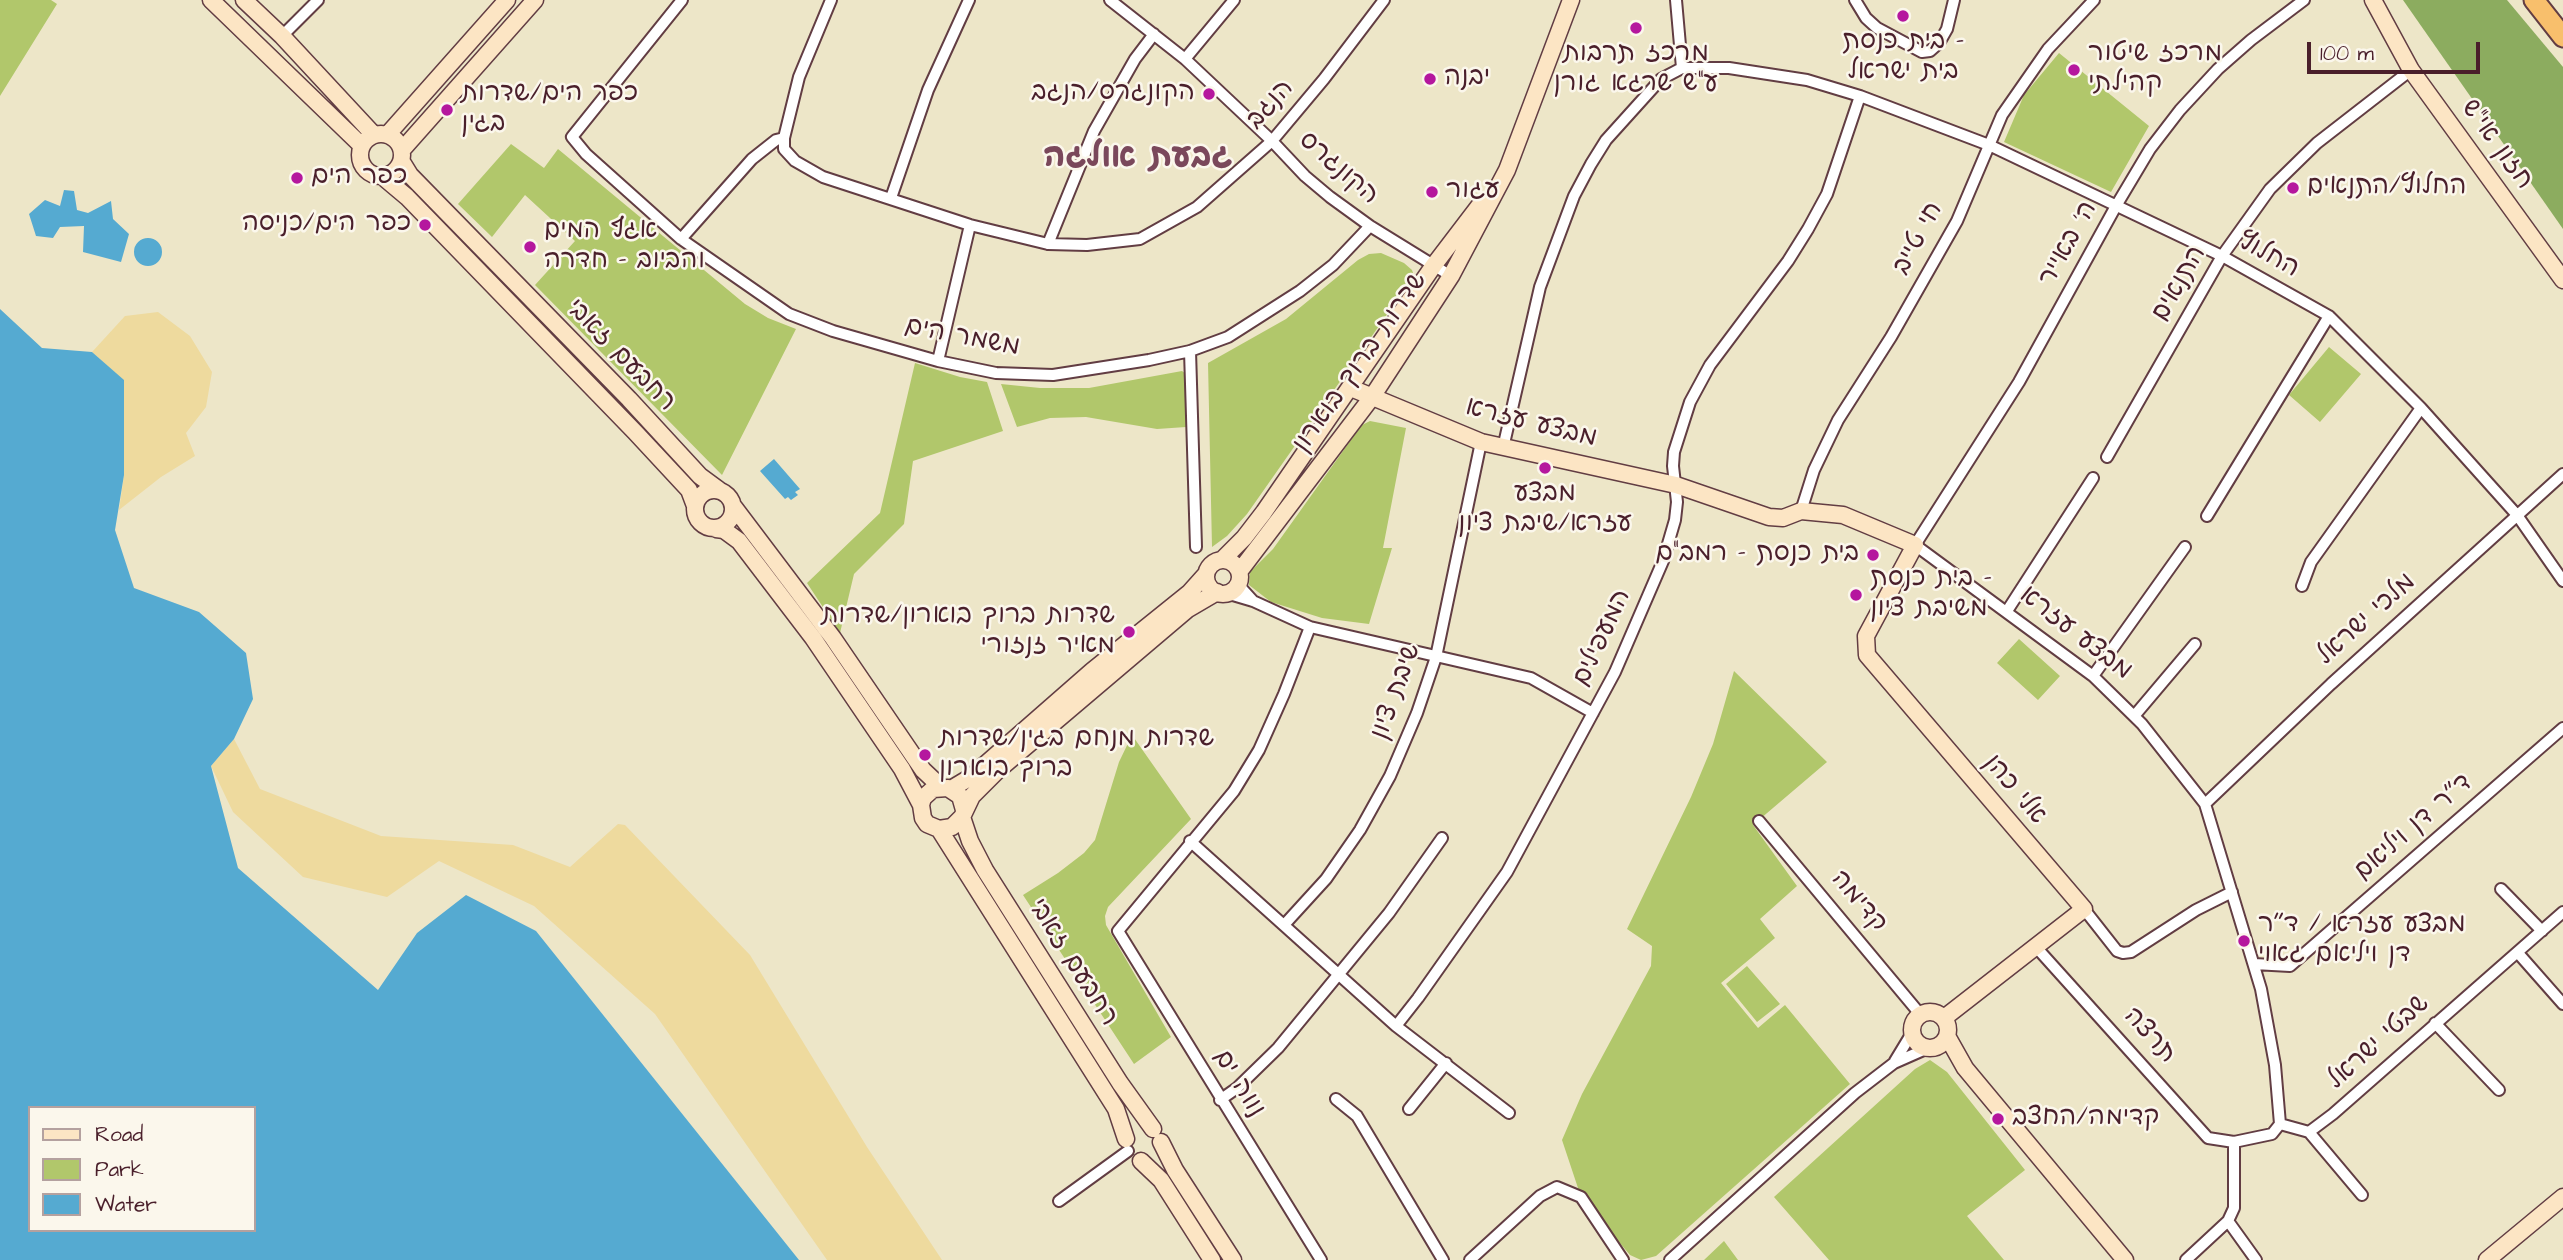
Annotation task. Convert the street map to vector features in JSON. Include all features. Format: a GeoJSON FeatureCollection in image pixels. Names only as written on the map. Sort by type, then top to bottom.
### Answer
{"type":"FeatureCollection","features":[{"type":"Feature","properties":{"kind":"highway"},"geometry":{"type":"LineString","coordinates":[[2534,0],[2563,37]]}},
{"type":"Feature","properties":{"kind":"street"},"geometry":{"type":"LineString","coordinates":[[211,0],[375,138],[400,143],[402,156]]}},
{"type":"Feature","properties":{"kind":"street"},"geometry":{"type":"LineString","coordinates":[[244,0],[282,36],[375,138]]}},
{"type":"Feature","properties":{"kind":"street"},"geometry":{"type":"LineString","coordinates":[[282,36],[317,0]]}},
{"type":"Feature","properties":{"kind":"street"},"geometry":{"type":"LineString","coordinates":[[507,0],[360,153],[362,166],[372,175],[391,174],[402,156],[535,0]]}},
{"type":"Feature","properties":{"kind":"street","name":"משמר הים"},"geometry":{"type":"LineString","coordinates":[[682,0],[572,136],[586,154],[681,239],[789,314],[833,331],[938,361],[996,373],[1053,376],[1190,351],[1228,337],[1300,291],[1333,265],[1370,226]]}},
{"type":"Feature","properties":{"kind":"street"},"geometry":{"type":"LineString","coordinates":[[681,239],[752,159],[776,140],[784,138],[799,77],[831,0]]}},
{"type":"Feature","properties":{"kind":"street"},"geometry":{"type":"LineString","coordinates":[[891,198],[928,90],[969,0]]}},
{"type":"Feature","properties":{"kind":"street","name":"הקונגרס"},"geometry":{"type":"LineString","coordinates":[[1110,0],[1185,59],[1272,141],[1304,176],[1370,226],[1451,276]]}},
{"type":"Feature","properties":{"kind":"street"},"geometry":{"type":"LineString","coordinates":[[1185,59],[1234,0]]}},
{"type":"Feature","properties":{"kind":"street","name":"הנגב"},"geometry":{"type":"LineString","coordinates":[[784,138],[785,149],[795,161],[823,177],[970,225],[1048,244],[1109,243],[1140,239],[1197,207],[1272,141],[1324,79],[1384,0]]}},
{"type":"Feature","properties":{"kind":"street","name":"שדרות ברוך בוארון"},"geometry":{"type":"LineString","coordinates":[[1239,576],[1372,397],[1451,276],[1507,170],[1571,0]]}},
{"type":"Feature","properties":{"kind":"street"},"geometry":{"type":"LineString","coordinates":[[1503,448],[1539,287],[1574,195],[1606,139],[1661,79],[1682,68],[1676,0]]}},
{"type":"Feature","properties":{"kind":"street"},"geometry":{"type":"LineString","coordinates":[[1855,0],[1866,18],[1891,37],[1922,52],[1930,51],[1939,43],[1947,29],[1954,0]]}},
{"type":"Feature","properties":{"kind":"street","name":"חי טייב"},"geometry":{"type":"LineString","coordinates":[[1801,511],[1814,470],[1838,420],[1896,328],[1957,221],[2002,115],[2048,49],[2094,0]]}},
{"type":"Feature","properties":{"kind":"street","name":"ה' באייר"},"geometry":{"type":"LineString","coordinates":[[1915,545],[2019,383],[2150,149],[2180,110],[2226,61],[2304,0]]}},
{"type":"Feature","properties":{"kind":"street","name":"חזון אי\"ש"},"geometry":{"type":"LineString","coordinates":[[2373,0],[2412,70],[2563,280]]}},
{"type":"Feature","properties":{"kind":"street"},"geometry":{"type":"LineString","coordinates":[[1048,244],[1094,131],[1135,59],[1154,34]]}},
{"type":"Feature","properties":{"kind":"street","name":"החלוץ"},"geometry":{"type":"LineString","coordinates":[[1682,68],[1729,68],[1807,80],[1860,96],[1989,145],[2221,256],[2329,316],[2421,408],[2517,515],[2563,581]]}},
{"type":"Feature","properties":{"kind":"street","name":"התנאים"},"geometry":{"type":"LineString","coordinates":[[2107,457],[2221,256],[2270,189],[2317,143],[2412,70]]}},
{"type":"Feature","properties":{"kind":"street","name":"המעפילים"},"geometry":{"type":"LineString","coordinates":[[1396,1026],[1507,872],[1615,672],[1663,561],[1675,520],[1674,452],[1690,402],[1710,365],[1788,261],[1808,229],[1827,194],[1860,96]]}},
{"type":"Feature","properties":{"kind":"street","name":"רחבעם זאבי"},"geometry":{"type":"LineString","coordinates":[[402,156],[410,175],[629,399],[700,476],[719,491]]}},
{"type":"Feature","properties":{"kind":"street","name":"שדרות ברוך בוארון"},"geometry":{"type":"LineString","coordinates":[[1222,560],[1234,550],[1264,512],[1434,265],[1507,170]]}},
{"type":"Feature","properties":{"kind":"street","name":"רחבעם זאבי"},"geometry":{"type":"LineString","coordinates":[[382,176],[407,197],[635,432],[689,490],[695,506]]}},
{"type":"Feature","properties":{"kind":"street"},"geometry":{"type":"LineString","coordinates":[[938,361],[970,225]]}},
{"type":"Feature","properties":{"kind":"street"},"geometry":{"type":"LineString","coordinates":[[2207,516],[2329,316]]}},
{"type":"Feature","properties":{"kind":"street"},"geometry":{"type":"LineString","coordinates":[[1190,351],[1196,547]]}},
{"type":"Feature","properties":{"kind":"street"},"geometry":{"type":"LineString","coordinates":[[1391,369],[1392,390],[1399,408]]}},
{"type":"Feature","properties":{"kind":"street","name":"מבצע עזרא"},"geometry":{"type":"LineString","coordinates":[[1351,388],[1481,442],[1676,485],[1769,517],[1783,518],[1801,511],[1843,515],[1915,545],[2094,676],[2135,715],[2205,804],[2261,989],[2272,1052],[2280,1124]]}},
{"type":"Feature","properties":{"kind":"street"},"geometry":{"type":"LineString","coordinates":[[2302,586],[2311,562],[2421,408]]}},
{"type":"Feature","properties":{"kind":"street","name":"שיבת ציון"},"geometry":{"type":"LineString","coordinates":[[1284,925],[1326,879],[1360,830],[1390,776],[1418,713],[1437,657],[1481,442]]}},
{"type":"Feature","properties":{"kind":"street","name":"מלכי ישראל"},"geometry":{"type":"LineString","coordinates":[[2205,804],[2331,684],[2563,474]]}},
{"type":"Feature","properties":{"kind":"street"},"geometry":{"type":"LineString","coordinates":[[2007,611],[2093,478]]}},
{"type":"Feature","properties":{"kind":"street"},"geometry":{"type":"LineString","coordinates":[[963,813],[960,796],[923,770],[833,638],[729,497],[719,491],[706,491],[695,506],[700,522],[724,530],[738,541],[813,638],[902,769],[921,805],[923,818],[939,830],[952,827],[963,813],[981,786],[1079,700],[1188,609],[1207,596],[1235,588],[1239,576]]}},
{"type":"Feature","properties":{"kind":"street"},"geometry":{"type":"LineString","coordinates":[[716,529],[729,522],[734,507]]}},
{"type":"Feature","properties":{"kind":"street","name":"אלי כהן"},"geometry":{"type":"LineString","coordinates":[[1915,545],[1866,636],[1867,655],[2117,951],[2131,952],[2186,915],[2232,891]]}},
{"type":"Feature","properties":{"kind":"street"},"geometry":{"type":"LineString","coordinates":[[2094,676],[2185,547]]}},
{"type":"Feature","properties":{"kind":"street"},"geometry":{"type":"LineString","coordinates":[[921,805],[927,793],[971,777],[1089,673],[1189,593],[1211,565],[1222,560],[1232,563],[1242,589],[1253,601]]}},
{"type":"Feature","properties":{"kind":"street"},"geometry":{"type":"LineString","coordinates":[[1206,574],[1208,584],[1221,593],[1253,601],[1310,628],[1531,678],[1593,713]]}},
{"type":"Feature","properties":{"kind":"street"},"geometry":{"type":"LineString","coordinates":[[1310,628],[1259,750],[1234,791],[1190,841],[1396,1026],[1509,1113]]}},
{"type":"Feature","properties":{"kind":"street"},"geometry":{"type":"LineString","coordinates":[[2135,715],[2195,644]]}},
{"type":"Feature","properties":{"kind":"street","name":"ד״ר דן ויליאם"},"geometry":{"type":"LineString","coordinates":[[2254,964],[2290,966],[2563,728]]}},
{"type":"Feature","properties":{"kind":"street","name":"רחבעם זאבי"},"geometry":{"type":"LineString","coordinates":[[963,813],[970,841],[985,870],[1120,1083],[1157,1135],[1175,1170],[1233,1260]]}},
{"type":"Feature","properties":{"kind":"street","name":"קדימה"},"geometry":{"type":"LineString","coordinates":[[1759,821],[1920,1014]]}},
{"type":"Feature","properties":{"kind":"street","name":"רחבעם זאבי"},"geometry":{"type":"LineString","coordinates":[[939,830],[1116,1109],[1132,1150],[1161,1180],[1212,1260]]}},
{"type":"Feature","properties":{"kind":"street"},"geometry":{"type":"LineString","coordinates":[[1220,1100],[1237,1088],[1278,1048],[1389,913],[1442,838]]}},
{"type":"Feature","properties":{"kind":"street","name":"נווה ים"},"geometry":{"type":"LineString","coordinates":[[1190,841],[1118,930],[1220,1100],[1321,1260]]}},
{"type":"Feature","properties":{"kind":"street"},"geometry":{"type":"LineString","coordinates":[[2501,889],[2542,930]]}},
{"type":"Feature","properties":{"kind":"street"},"geometry":{"type":"LineString","coordinates":[[1944,1018],[2084,909]]}},
{"type":"Feature","properties":{"kind":"street","name":"שבטי ישראל"},"geometry":{"type":"LineString","coordinates":[[2309,1132],[2333,1114],[2563,912]]}},
{"type":"Feature","properties":{"kind":"street","name":"תרצה"},"geometry":{"type":"LineString","coordinates":[[2036,947],[2208,1138],[2234,1142]]}},
{"type":"Feature","properties":{"kind":"street"},"geometry":{"type":"LineString","coordinates":[[2518,953],[2563,1004]]}},
{"type":"Feature","properties":{"kind":"street"},"geometry":{"type":"LineString","coordinates":[[1670,1260],[1832,1113],[1894,1063],[1944,1041],[1948,1030],[1944,1018],[1930,1012],[1920,1014],[1894,1063]]}},
{"type":"Feature","properties":{"kind":"street"},"geometry":{"type":"LineString","coordinates":[[2435,1023],[2499,1090]]}},
{"type":"Feature","properties":{"kind":"street"},"geometry":{"type":"LineString","coordinates":[[1912,1033],[1917,1043],[1931,1048],[1965,1069]]}},
{"type":"Feature","properties":{"kind":"street"},"geometry":{"type":"LineString","coordinates":[[1947,1036],[1965,1069],[2124,1260]]}},
{"type":"Feature","properties":{"kind":"street"},"geometry":{"type":"LineString","coordinates":[[1409,1110],[1446,1063]]}},
{"type":"Feature","properties":{"kind":"street"},"geometry":{"type":"LineString","coordinates":[[1336,1099],[1357,1116],[1443,1260]]}},
{"type":"Feature","properties":{"kind":"street"},"geometry":{"type":"LineString","coordinates":[[2186,1260],[2228,1221],[2234,1208],[2234,1142],[2272,1134],[2280,1124],[2309,1132],[2361,1195]]}},
{"type":"Feature","properties":{"kind":"street"},"geometry":{"type":"LineString","coordinates":[[1059,1201],[1132,1150],[1136,1127],[1142,1126],[1157,1135],[1156,1155],[1132,1150]]}},
{"type":"Feature","properties":{"kind":"street"},"geometry":{"type":"LineString","coordinates":[[1470,1260],[1540,1196],[1557,1187],[1581,1197],[1620,1257]]}},
{"type":"Feature","properties":{"kind":"street"},"geometry":{"type":"LineString","coordinates":[[2487,1260],[2563,1197]]}},
{"type":"Feature","properties":{"kind":"street"},"geometry":{"type":"LineString","coordinates":[[2228,1221],[2256,1260]]}},
{"type":"Feature","properties":{"kind":"green space"},"geometry":{"type":"Polygon","coordinates":[[[0,0],[51,0],[57,4],[0,96],[0,0]]]}},
{"type":"Feature","properties":{"kind":"green space"},"geometry":{"type":"Polygon","coordinates":[[[2403,0],[2507,0],[2563,67],[2563,229],[2403,0]]]}},
{"type":"Feature","properties":{"kind":"green space"},"geometry":{"type":"Polygon","coordinates":[[[2059,53],[2149,126],[2111,192],[2004,142],[2024,95],[2059,53]]]}},
{"type":"Feature","properties":{"kind":"green space"},"geometry":{"type":"Polygon","coordinates":[[[511,144],[544,168],[558,149],[745,304],[768,318],[796,329],[722,475],[535,285],[575,241],[525,195],[492,237],[458,204],[511,144]]]}},
{"type":"Feature","properties":{"kind":"green space"},"geometry":{"type":"Polygon","coordinates":[[[1381,253],[1404,263],[1414,276],[1247,514],[1227,536],[1212,547],[1208,363],[1286,319],[1358,260],[1369,254],[1381,253]]]}},
{"type":"Feature","properties":{"kind":"green space"},"geometry":{"type":"Polygon","coordinates":[[[2329,347],[2361,374],[2320,422],[2289,395],[2329,347]]]}},
{"type":"Feature","properties":{"kind":"green space"},"geometry":{"type":"Polygon","coordinates":[[[915,363],[987,382],[1003,431],[913,461],[904,524],[854,574],[840,633],[807,583],[880,513],[915,363]]]}},
{"type":"Feature","properties":{"kind":"green space"},"geometry":{"type":"Polygon","coordinates":[[[1182,371],[1186,374],[1186,427],[1157,429],[1086,417],[1050,418],[1017,427],[1001,384],[1040,388],[1089,388],[1182,371]]]}},
{"type":"Feature","properties":{"kind":"green space"},"geometry":{"type":"Polygon","coordinates":[[[1370,421],[1406,428],[1383,548],[1392,548],[1369,624],[1322,618],[1271,602],[1249,585],[1250,572],[1273,549],[1362,425],[1370,421]]]}},
{"type":"Feature","properties":{"kind":"green space"},"geometry":{"type":"Polygon","coordinates":[[[2019,639],[2060,676],[2038,700],[1997,663],[2019,639]]]}},
{"type":"Feature","properties":{"kind":"green space"},"geometry":{"type":"Polygon","coordinates":[[[1734,671],[1827,762],[1753,825],[1797,886],[1760,919],[1775,938],[1721,983],[1758,1028],[1785,1005],[1850,1084],[1656,1256],[1641,1260],[1630,1255],[1581,1197],[1562,1140],[1582,1094],[1651,966],[1652,946],[1627,929],[1691,797],[1713,744],[1734,671]]]}},
{"type":"Feature","properties":{"kind":"green space"},"geometry":{"type":"Polygon","coordinates":[[[1132,735],[1191,819],[1108,907],[1105,916],[1106,925],[1171,1037],[1134,1064],[1023,895],[1058,873],[1084,853],[1095,840],[1119,762],[1132,735]]]}},
{"type":"Feature","properties":{"kind":"green space"},"geometry":{"type":"Polygon","coordinates":[[[1747,966],[1780,1004],[1757,1022],[1726,984],[1747,966]]]}},
{"type":"Feature","properties":{"kind":"green space"},"geometry":{"type":"Polygon","coordinates":[[[1930,1060],[1947,1072],[2025,1170],[1967,1216],[2004,1260],[1829,1260],[1774,1197],[1915,1069],[1930,1060]]]}},
{"type":"Feature","properties":{"kind":"green space"},"geometry":{"type":"Polygon","coordinates":[[[1724,1241],[1738,1260],[1704,1260],[1724,1241]]]}},
{"type":"Feature","properties":{"kind":"sand"},"geometry":{"type":"Polygon","coordinates":[[[158,312],[190,336],[212,372],[206,407],[186,433],[195,456],[161,477],[119,510],[124,475],[124,381],[92,352],[125,316],[158,312]]]}},
{"type":"Feature","properties":{"kind":"sand"},"geometry":{"type":"Polygon","coordinates":[[[234,739],[260,789],[381,836],[513,845],[570,867],[618,824],[625,825],[750,955],[867,1147],[942,1260],[827,1260],[655,1014],[534,906],[439,861],[387,897],[303,877],[233,812],[211,766],[234,739]]]}},
{"type":"Feature","properties":{"kind":"water"},"geometry":{"type":"Polygon","coordinates":[[[64,190],[74,191],[77,210],[88,213],[111,201],[113,219],[129,234],[121,262],[83,252],[84,226],[60,227],[53,238],[36,236],[29,214],[45,200],[60,206],[64,190]]]}},
{"type":"Feature","properties":{"kind":"water"},"geometry":{"type":"Polygon","coordinates":[[[148,238],[158,242],[162,252],[158,262],[148,266],[138,262],[134,252],[138,242],[148,238]]]}},
{"type":"Feature","properties":{"kind":"water"},"geometry":{"type":"Polygon","coordinates":[[[0,309],[42,348],[92,352],[124,380],[124,475],[115,530],[134,588],[199,612],[246,653],[253,699],[234,739],[211,766],[238,868],[378,990],[417,933],[466,895],[536,931],[799,1260],[0,1260],[0,309]]]}},
{"type":"Feature","properties":{"kind":"water"},"geometry":{"type":"Polygon","coordinates":[[[774,459],[800,489],[795,492],[798,495],[791,500],[788,497],[785,499],[760,471],[774,459]]]}},
{"type":"Feature","properties":{"kind":"place","name":"בית כנסת - בית ישראל"},"geometry":{"type":"Point","coordinates":[1903,16]}},
{"type":"Feature","properties":{"kind":"place","name":"מרכז תרבות ע\"ש שרגא גורן"},"geometry":{"type":"Point","coordinates":[1636,28]}},
{"type":"Feature","properties":{"kind":"place","name":"מרכז שיטור קהילתי"},"geometry":{"type":"Point","coordinates":[2074,70]}},
{"type":"Feature","properties":{"kind":"place","name":"יבנה"},"geometry":{"type":"Point","coordinates":[1430,79]}},
{"type":"Feature","properties":{"kind":"place","name":"הקונגרס/הנגב"},"geometry":{"type":"Point","coordinates":[1209,94]}},
{"type":"Feature","properties":{"kind":"place","name":"כפר הים/שדרות בגין"},"geometry":{"type":"Point","coordinates":[447,110]}},
{"type":"Feature","properties":{"kind":"place","name":"כפר הים"},"geometry":{"type":"Point","coordinates":[297,178]}},
{"type":"Feature","properties":{"kind":"place","name":"החלוץ/התנאים"},"geometry":{"type":"Point","coordinates":[2293,188]}},
{"type":"Feature","properties":{"kind":"place","name":"עגור"},"geometry":{"type":"Point","coordinates":[1432,192]}},
{"type":"Feature","properties":{"kind":"place","name":"כפר הים/כניסה"},"geometry":{"type":"Point","coordinates":[425,225]}},
{"type":"Feature","properties":{"kind":"place","name":"אגף המים והביוב - חדרה"},"geometry":{"type":"Point","coordinates":[530,247]}},
{"type":"Feature","properties":{"kind":"place","name":"מבצע עזרא/שיבת ציון"},"geometry":{"type":"Point","coordinates":[1545,468]}},
{"type":"Feature","properties":{"kind":"place","name":"בית כנסת - רמב\"ם"},"geometry":{"type":"Point","coordinates":[1873,555]}},
{"type":"Feature","properties":{"kind":"place","name":"בית כנסת - משיבת ציון"},"geometry":{"type":"Point","coordinates":[1856,595]}},
{"type":"Feature","properties":{"kind":"place","name":"שדרות ברוך בוארון/שדרות מאיר זנזורי"},"geometry":{"type":"Point","coordinates":[1129,632]}},
{"type":"Feature","properties":{"kind":"place","name":"שדרות מנחם בגין/שדרות ברוך בוארון"},"geometry":{"type":"Point","coordinates":[925,755]}},
{"type":"Feature","properties":{"kind":"place","name":"מבצע עזרא / ד״ר דן ויליאם גאוי"},"geometry":{"type":"Point","coordinates":[2244,941]}},
{"type":"Feature","properties":{"kind":"place","name":"קדימה/החצב"},"geometry":{"type":"Point","coordinates":[1998,1119]}},
{"type":"Feature","properties":{"kind":"district","name":"גבעת אולגה"},"geometry":{"type":"Point","coordinates":[1138,159]}}]}
